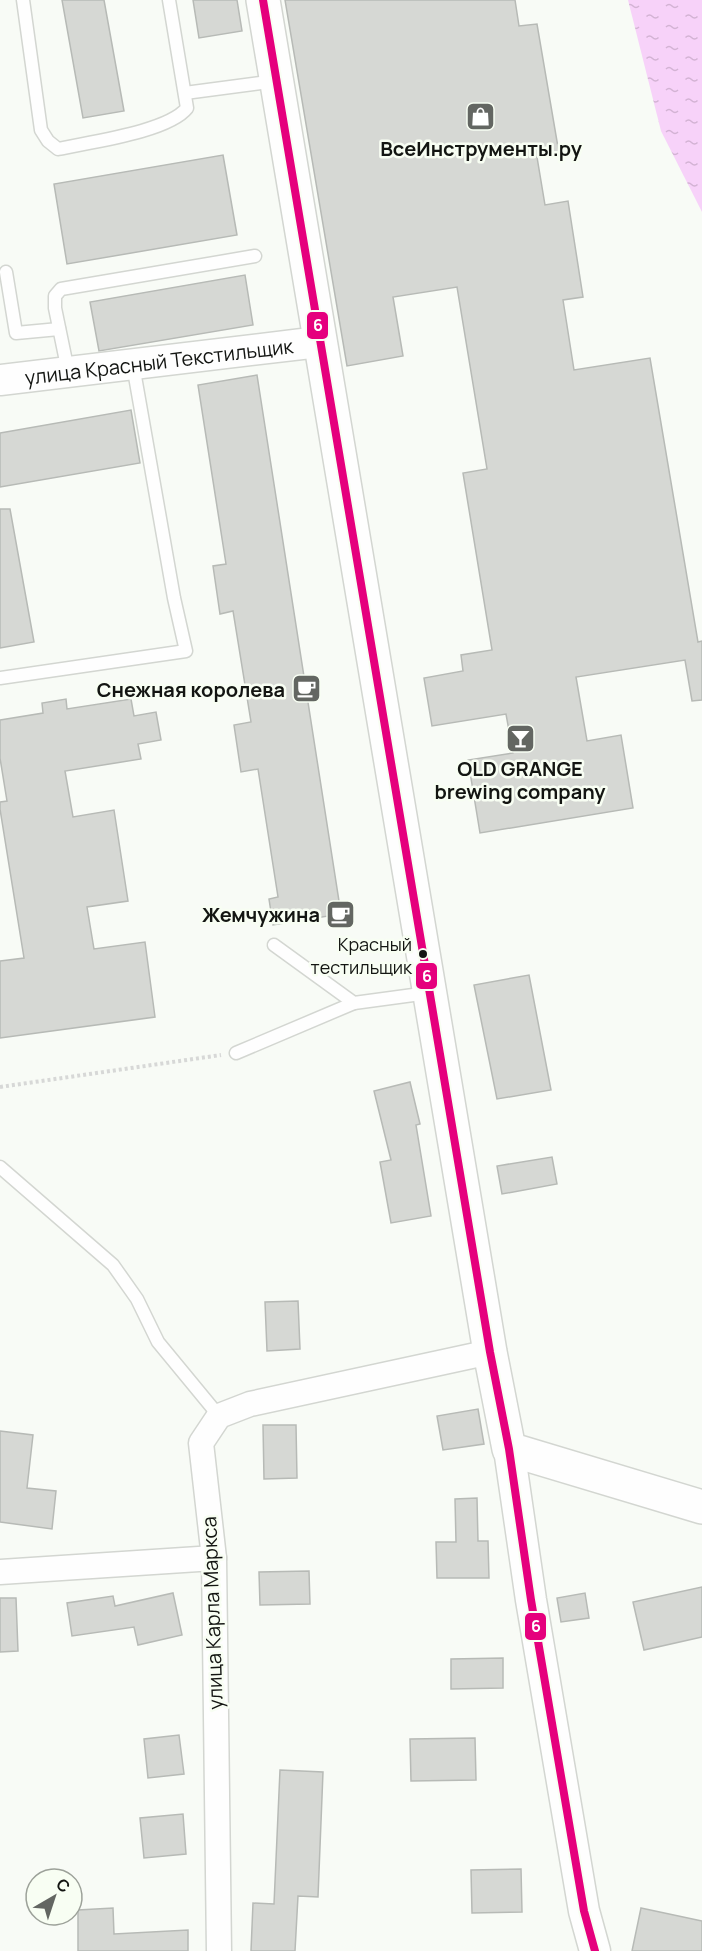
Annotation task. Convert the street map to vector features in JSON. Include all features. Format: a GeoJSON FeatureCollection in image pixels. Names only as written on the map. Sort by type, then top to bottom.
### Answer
{"type":"FeatureCollection","features":[{"type":"Feature","properties":{"kind":"main road"},"geometry":{"type":"LineString","coordinates":[[263,0],[429,993],[490,1352],[509,1449],[702,1507]]}},
{"type":"Feature","properties":{"kind":"street","name":"улица Красный Текстильщик"},"geometry":{"type":"LineString","coordinates":[[0,380],[319,342]]}},
{"type":"Feature","properties":{"kind":"street"},"geometry":{"type":"LineString","coordinates":[[219,1416],[250,1404],[490,1352]]}},
{"type":"Feature","properties":{"kind":"street","name":"улица Карла Маркса"},"geometry":{"type":"LineString","coordinates":[[219,1416],[201,1443],[214,1558],[219,1951]]}},
{"type":"Feature","properties":{"kind":"street"},"geometry":{"type":"LineString","coordinates":[[509,1449],[533,1611],[584,1911],[595,1951]]}},
{"type":"Feature","properties":{"kind":"street"},"geometry":{"type":"LineString","coordinates":[[0,1572],[214,1558]]}},
{"type":"Feature","properties":{"kind":"lane"},"geometry":{"type":"LineString","coordinates":[[23,0],[41,130],[48,141],[58,149],[165,124],[182,115],[187,108],[169,0]]}},
{"type":"Feature","properties":{"kind":"lane"},"geometry":{"type":"LineString","coordinates":[[185,93],[276,81]]}},
{"type":"Feature","properties":{"kind":"lane"},"geometry":{"type":"LineString","coordinates":[[68,372],[55,296],[61,289],[255,256]]}},
{"type":"Feature","properties":{"kind":"lane"},"geometry":{"type":"LineString","coordinates":[[6,272],[16,333],[59,329]]}},
{"type":"Feature","properties":{"kind":"lane"},"geometry":{"type":"LineString","coordinates":[[0,678],[186,651],[174,598],[133,364]]}},
{"type":"Feature","properties":{"kind":"lane"},"geometry":{"type":"LineString","coordinates":[[274,945],[354,1003]]}},
{"type":"Feature","properties":{"kind":"lane"},"geometry":{"type":"LineString","coordinates":[[236,1053],[354,1003],[429,993]]}},
{"type":"Feature","properties":{"kind":"lane"},"geometry":{"type":"LineString","coordinates":[[0,1167],[113,1265],[137,1299],[158,1342],[219,1416]]}},
{"type":"Feature","properties":{"kind":"path"},"geometry":{"type":"LineString","coordinates":[[0,1087],[236,1053]]}},
{"type":"Feature","properties":{"kind":"water"},"geometry":{"type":"Polygon","coordinates":[[[628,0],[702,0],[702,212],[661,131],[628,0]]]}},
{"type":"Feature","properties":{"kind":"building"},"geometry":{"type":"Polygon","coordinates":[[[62,0],[104,0],[124,111],[83,118],[62,0]]]}},
{"type":"Feature","properties":{"kind":"building"},"geometry":{"type":"Polygon","coordinates":[[[193,0],[237,0],[242,31],[199,38],[193,0]]]}},
{"type":"Feature","properties":{"kind":"building"},"geometry":{"type":"Polygon","coordinates":[[[285,0],[515,0],[519,26],[537,24],[559,153],[537,157],[545,205],[568,201],[583,297],[563,300],[574,370],[650,358],[698,642],[702,641],[702,700],[692,701],[685,660],[576,677],[587,741],[621,735],[633,808],[480,833],[468,760],[513,753],[506,714],[432,726],[424,678],[463,671],[461,655],[492,650],[463,473],[487,469],[457,287],[393,297],[403,356],[347,366],[285,0]]]}},
{"type":"Feature","properties":{"kind":"building"},"geometry":{"type":"Polygon","coordinates":[[[223,155],[237,235],[67,264],[54,184],[223,155]]]}},
{"type":"Feature","properties":{"kind":"building"},"geometry":{"type":"Polygon","coordinates":[[[245,275],[253,325],[99,351],[90,302],[245,275]]]}},
{"type":"Feature","properties":{"kind":"building"},"geometry":{"type":"Polygon","coordinates":[[[257,375],[341,914],[273,925],[269,899],[278,897],[258,769],[241,772],[234,725],[251,722],[233,611],[220,614],[213,566],[226,564],[198,385],[257,375]]]}},
{"type":"Feature","properties":{"kind":"building"},"geometry":{"type":"Polygon","coordinates":[[[131,410],[140,463],[0,487],[0,433],[131,410]]]}},
{"type":"Feature","properties":{"kind":"building"},"geometry":{"type":"Polygon","coordinates":[[[0,509],[10,509],[34,642],[0,648],[0,509]]]}},
{"type":"Feature","properties":{"kind":"building"},"geometry":{"type":"Polygon","coordinates":[[[66,699],[67,709],[131,699],[134,716],[156,712],[161,740],[138,744],[141,759],[65,771],[73,817],[114,810],[128,901],[87,907],[94,949],[145,942],[155,1017],[0,1038],[0,961],[24,958],[0,809],[0,802],[7,801],[0,758],[0,720],[43,713],[42,703],[66,699]]]}},
{"type":"Feature","properties":{"kind":"building"},"geometry":{"type":"Polygon","coordinates":[[[529,975],[551,1090],[497,1099],[474,985],[529,975]]]}},
{"type":"Feature","properties":{"kind":"building"},"geometry":{"type":"Polygon","coordinates":[[[410,1082],[420,1124],[416,1125],[431,1216],[391,1223],[380,1162],[391,1160],[374,1091],[410,1082]]]}},
{"type":"Feature","properties":{"kind":"building"},"geometry":{"type":"Polygon","coordinates":[[[552,1157],[557,1184],[502,1194],[497,1166],[552,1157]]]}},
{"type":"Feature","properties":{"kind":"building"},"geometry":{"type":"Polygon","coordinates":[[[298,1301],[300,1349],[267,1351],[265,1302],[298,1301]]]}},
{"type":"Feature","properties":{"kind":"building"},"geometry":{"type":"Polygon","coordinates":[[[478,1409],[484,1444],[443,1450],[437,1416],[478,1409]]]}},
{"type":"Feature","properties":{"kind":"building"},"geometry":{"type":"Polygon","coordinates":[[[263,1425],[296,1425],[297,1478],[264,1479],[263,1425]]]}},
{"type":"Feature","properties":{"kind":"building"},"geometry":{"type":"Polygon","coordinates":[[[0,1431],[33,1435],[27,1488],[56,1491],[52,1529],[0,1522],[0,1431]]]}},
{"type":"Feature","properties":{"kind":"building"},"geometry":{"type":"Polygon","coordinates":[[[477,1498],[478,1541],[488,1541],[489,1578],[437,1578],[436,1542],[456,1542],[455,1499],[477,1498]]]}},
{"type":"Feature","properties":{"kind":"building"},"geometry":{"type":"Polygon","coordinates":[[[309,1571],[310,1604],[260,1605],[259,1572],[309,1571]]]}},
{"type":"Feature","properties":{"kind":"building"},"geometry":{"type":"Polygon","coordinates":[[[702,1587],[702,1637],[644,1650],[633,1602],[702,1587]]]}},
{"type":"Feature","properties":{"kind":"building"},"geometry":{"type":"Polygon","coordinates":[[[173,1593],[182,1635],[138,1645],[134,1627],[72,1636],[67,1603],[113,1596],[115,1606],[173,1593]]]}},
{"type":"Feature","properties":{"kind":"building"},"geometry":{"type":"Polygon","coordinates":[[[585,1593],[589,1618],[561,1622],[557,1598],[585,1593]]]}},
{"type":"Feature","properties":{"kind":"building"},"geometry":{"type":"Polygon","coordinates":[[[0,1598],[16,1598],[18,1651],[0,1652],[0,1598]]]}},
{"type":"Feature","properties":{"kind":"building"},"geometry":{"type":"Polygon","coordinates":[[[503,1658],[503,1688],[451,1689],[451,1659],[503,1658]]]}},
{"type":"Feature","properties":{"kind":"building"},"geometry":{"type":"Polygon","coordinates":[[[179,1735],[184,1774],[148,1778],[144,1739],[179,1735]]]}},
{"type":"Feature","properties":{"kind":"building"},"geometry":{"type":"Polygon","coordinates":[[[475,1738],[476,1780],[411,1781],[410,1739],[475,1738]]]}},
{"type":"Feature","properties":{"kind":"building"},"geometry":{"type":"Polygon","coordinates":[[[280,1770],[323,1772],[318,1897],[298,1896],[295,1951],[251,1951],[253,1903],[274,1904],[280,1770]]]}},
{"type":"Feature","properties":{"kind":"building"},"geometry":{"type":"Polygon","coordinates":[[[183,1814],[186,1854],[144,1858],[140,1818],[183,1814]]]}},
{"type":"Feature","properties":{"kind":"building"},"geometry":{"type":"Polygon","coordinates":[[[521,1869],[522,1912],[472,1913],[471,1870],[521,1869]]]}},
{"type":"Feature","properties":{"kind":"building"},"geometry":{"type":"Polygon","coordinates":[[[113,1908],[114,1934],[188,1930],[188,1951],[78,1951],[78,1927],[84,1927],[84,1910],[113,1908]]]}},
{"type":"Feature","properties":{"kind":"building"},"geometry":{"type":"Polygon","coordinates":[[[641,1908],[702,1921],[702,1951],[632,1951],[641,1908]]]}},
{"type":"Feature","properties":{"kind":"transit line","name":"6"},"geometry":{"type":"LineString","coordinates":[[263,0],[490,1352],[509,1449],[531,1600],[584,1911],[595,1951]]}},
{"type":"Feature","properties":{"kind":"place","name":"ВсеИнструменты.ру"},"geometry":{"type":"Point","coordinates":[481,117]}},
{"type":"Feature","properties":{"kind":"place","name":"Снежная королева"},"geometry":{"type":"Point","coordinates":[306,689]}},
{"type":"Feature","properties":{"kind":"place","name":"OLD GRANGE brewing company"},"geometry":{"type":"Point","coordinates":[520,738]}},
{"type":"Feature","properties":{"kind":"place","name":"Жемчужина"},"geometry":{"type":"Point","coordinates":[341,914]}},
{"type":"Feature","properties":{"kind":"place","name":"Красный тестильщик"},"geometry":{"type":"Point","coordinates":[423,954]}}]}
